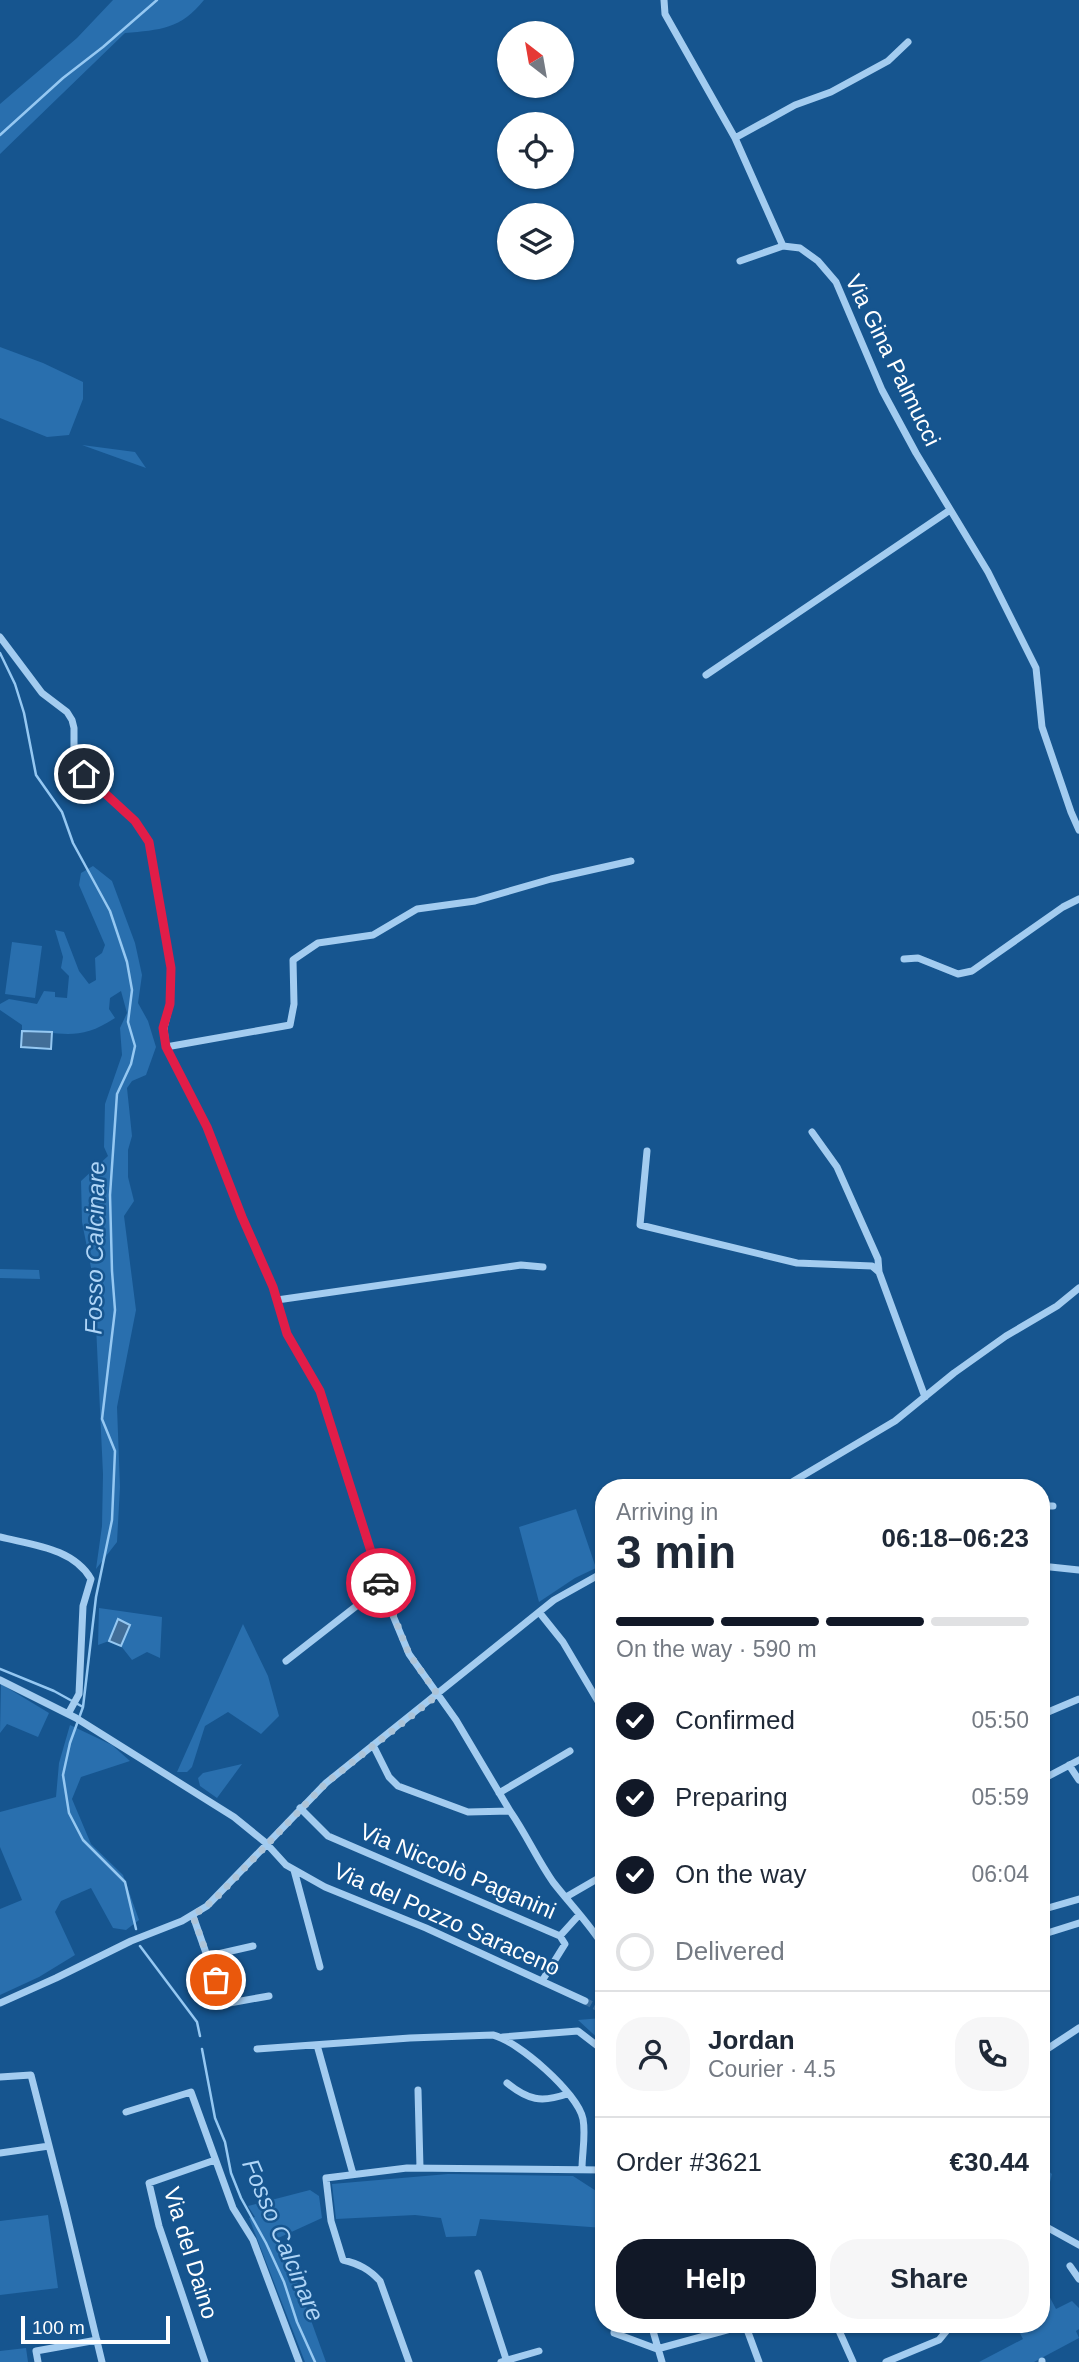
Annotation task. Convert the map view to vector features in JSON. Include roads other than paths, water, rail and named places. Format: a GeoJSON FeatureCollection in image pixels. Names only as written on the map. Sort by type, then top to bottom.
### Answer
{"type":"FeatureCollection","features":[{"type":"Feature","properties":{"kind":"street"},"geometry":{"type":"LineString","coordinates":[[664,0],[665,14],[735,138],[783,246],[740,261]]}},
{"type":"Feature","properties":{"kind":"street"},"geometry":{"type":"LineString","coordinates":[[735,138],[795,105],[831,92],[888,61],[908,41]]}},
{"type":"Feature","properties":{"kind":"street","name":"Via Gina Palmucci"},"geometry":{"type":"LineString","coordinates":[[783,246],[800,248],[818,261],[836,282],[882,390],[988,572],[1036,668],[1042,727],[1070,812],[1079,830]]}},
{"type":"Feature","properties":{"kind":"street"},"geometry":{"type":"LineString","coordinates":[[706,675],[950,510]]}},
{"type":"Feature","properties":{"kind":"street"},"geometry":{"type":"LineString","coordinates":[[0,637],[43,693],[67,712],[72,720],[74,757],[84,774],[135,821],[149,842],[171,968],[170,1004],[163,1028],[166,1047],[207,1127],[277,1300],[287,1334],[320,1391],[382,1586],[409,1654],[456,1720],[552,1879],[595,1932]]}},
{"type":"Feature","properties":{"kind":"street"},"geometry":{"type":"LineString","coordinates":[[166,1047],[290,1025],[293,960],[318,943],[373,935],[417,909],[475,901],[551,879],[631,861]]}},
{"type":"Feature","properties":{"kind":"street"},"geometry":{"type":"LineString","coordinates":[[904,959],[918,958],[958,974],[972,971],[1063,907],[1079,899]]}},
{"type":"Feature","properties":{"kind":"street"},"geometry":{"type":"LineString","coordinates":[[812,1132],[837,1167],[878,1259],[879,1272],[925,1396]]}},
{"type":"Feature","properties":{"kind":"street"},"geometry":{"type":"LineString","coordinates":[[647,1151],[640,1225],[797,1263],[872,1266],[879,1272]]}},
{"type":"Feature","properties":{"kind":"street"},"geometry":{"type":"LineString","coordinates":[[277,1300],[521,1265],[543,1267]]}},
{"type":"Feature","properties":{"kind":"street"},"geometry":{"type":"LineString","coordinates":[[797,1479],[895,1421],[954,1373],[1006,1336],[1057,1306],[1079,1288]]}},
{"type":"Feature","properties":{"kind":"street"},"geometry":{"type":"LineString","coordinates":[[0,1537],[66,1555],[85,1569],[91,1579],[83,1606],[79,1694],[68,1714]]}},
{"type":"Feature","properties":{"kind":"street"},"geometry":{"type":"LineString","coordinates":[[1050,1567],[1079,1570]]}},
{"type":"Feature","properties":{"kind":"street"},"geometry":{"type":"LineString","coordinates":[[0,2003],[131,1941],[193,1916],[215,1899],[326,1783],[554,1600],[595,1578]]}},
{"type":"Feature","properties":{"kind":"street"},"geometry":{"type":"LineString","coordinates":[[286,1661],[382,1586]]}},
{"type":"Feature","properties":{"kind":"street"},"geometry":{"type":"LineString","coordinates":[[539,1612],[563,1642],[595,1696]]}},
{"type":"Feature","properties":{"kind":"street","name":"Via del Pozzo Saraceno"},"geometry":{"type":"LineString","coordinates":[[0,1680],[68,1714],[234,1817],[266,1843],[286,1866],[325,1887],[426,1928],[585,2001]]}},
{"type":"Feature","properties":{"kind":"street"},"geometry":{"type":"LineString","coordinates":[[1050,1711],[1079,1699]]}},
{"type":"Feature","properties":{"kind":"street"},"geometry":{"type":"LineString","coordinates":[[373,1745],[389,1777],[398,1786],[468,1812],[510,1811]]}},
{"type":"Feature","properties":{"kind":"street"},"geometry":{"type":"LineString","coordinates":[[499,1793],[570,1751]]}},
{"type":"Feature","properties":{"kind":"street"},"geometry":{"type":"LineString","coordinates":[[1050,1775],[1079,1760]]}},
{"type":"Feature","properties":{"kind":"street"},"geometry":{"type":"LineString","coordinates":[[1069,1765],[1079,1780]]}},
{"type":"Feature","properties":{"kind":"street","name":"Via Niccolò Paganini"},"geometry":{"type":"LineString","coordinates":[[300,1808],[328,1836],[560,1936],[565,1944],[542,1981]]}},
{"type":"Feature","properties":{"kind":"street","name":"Via del Pozzo Saraceno"},"geometry":{"type":"LineString","coordinates":[[294,1870],[320,1967]]}},
{"type":"Feature","properties":{"kind":"street"},"geometry":{"type":"LineString","coordinates":[[566,1897],[595,1880]]}},
{"type":"Feature","properties":{"kind":"street"},"geometry":{"type":"LineString","coordinates":[[1050,1907],[1079,1899]]}},
{"type":"Feature","properties":{"kind":"street"},"geometry":{"type":"LineString","coordinates":[[560,1936],[579,1915]]}},
{"type":"Feature","properties":{"kind":"street"},"geometry":{"type":"LineString","coordinates":[[193,1916],[224,2004],[269,1996]]}},
{"type":"Feature","properties":{"kind":"street"},"geometry":{"type":"LineString","coordinates":[[1050,1932],[1079,1923]]}},
{"type":"Feature","properties":{"kind":"street"},"geometry":{"type":"LineString","coordinates":[[209,1956],[253,1946]]}},
{"type":"Feature","properties":{"kind":"street"},"geometry":{"type":"LineString","coordinates":[[1050,2047],[1079,2028]]}},
{"type":"Feature","properties":{"kind":"street"},"geometry":{"type":"LineString","coordinates":[[257,2049],[410,2038],[493,2035],[503,2037],[578,2031],[595,2044]]}},
{"type":"Feature","properties":{"kind":"street"},"geometry":{"type":"LineString","coordinates":[[503,2037],[550,2074],[577,2105],[583,2118],[582,2169]]}},
{"type":"Feature","properties":{"kind":"street"},"geometry":{"type":"LineString","coordinates":[[317,2045],[353,2174]]}},
{"type":"Feature","properties":{"kind":"street"},"geometry":{"type":"LineString","coordinates":[[0,2077],[30,2075],[102,2362]]}},
{"type":"Feature","properties":{"kind":"street"},"geometry":{"type":"LineString","coordinates":[[507,2082],[530,2099],[552,2099],[568,2094]]}},
{"type":"Feature","properties":{"kind":"street"},"geometry":{"type":"LineString","coordinates":[[418,2090],[420,2168]]}},
{"type":"Feature","properties":{"kind":"street"},"geometry":{"type":"LineString","coordinates":[[126,2112],[191,2092],[233,2208],[253,2240],[299,2362]]}},
{"type":"Feature","properties":{"kind":"street"},"geometry":{"type":"LineString","coordinates":[[0,2153],[49,2146]]}},
{"type":"Feature","properties":{"kind":"street","name":"Via del Daino"},"geometry":{"type":"LineString","coordinates":[[205,2362],[159,2226],[149,2183],[215,2160]]}},
{"type":"Feature","properties":{"kind":"street"},"geometry":{"type":"LineString","coordinates":[[408,2362],[380,2281],[359,2264],[343,2260],[331,2221],[326,2178],[420,2168],[595,2169]]}},
{"type":"Feature","properties":{"kind":"street"},"geometry":{"type":"LineString","coordinates":[[1050,2229],[1079,2245]]}},
{"type":"Feature","properties":{"kind":"street"},"geometry":{"type":"LineString","coordinates":[[1070,2266],[1079,2279]]}},
{"type":"Feature","properties":{"kind":"street"},"geometry":{"type":"LineString","coordinates":[[478,2273],[504,2361],[539,2351]]}},
{"type":"Feature","properties":{"kind":"street"},"geometry":{"type":"LineString","coordinates":[[614,2333],[657,2349],[713,2333]]}},
{"type":"Feature","properties":{"kind":"street"},"geometry":{"type":"LineString","coordinates":[[653,2333],[662,2362]]}},
{"type":"Feature","properties":{"kind":"street"},"geometry":{"type":"LineString","coordinates":[[748,2333],[759,2362]]}},
{"type":"Feature","properties":{"kind":"street"},"geometry":{"type":"LineString","coordinates":[[840,2333],[853,2362]]}},
{"type":"Feature","properties":{"kind":"street"},"geometry":{"type":"LineString","coordinates":[[886,2362],[939,2340],[945,2333]]}},
{"type":"Feature","properties":{"kind":"street"},"geometry":{"type":"LineString","coordinates":[[38,2362],[36,2351],[97,2340]]}},
{"type":"Feature","properties":{"kind":"waterway","name":"Fosso Calcinare"},"geometry":{"type":"LineString","coordinates":[[0,135],[63,78],[157,0]]}},
{"type":"Feature","properties":{"kind":"waterway","name":"Fosso Calcinare"},"geometry":{"type":"LineString","coordinates":[[0,653],[15,684],[24,713],[36,775],[62,812],[73,843],[110,911],[127,962],[132,990],[128,1022],[135,1046],[131,1064],[117,1094],[110,1195],[115,1310],[102,1419],[115,1451],[112,1520],[96,1597],[83,1707],[70,1743],[63,1775],[69,1813],[83,1840],[125,1882],[136,1929]]}},
{"type":"Feature","properties":{"kind":"waterway"},"geometry":{"type":"LineString","coordinates":[[0,1669],[54,1691],[83,1707]]}},
{"type":"Feature","properties":{"kind":"waterway","name":"Fosso Calcinare"},"geometry":{"type":"LineString","coordinates":[[140,1946],[197,2022],[200,2036]]}},
{"type":"Feature","properties":{"kind":"waterway","name":"Fosso Calcinare"},"geometry":{"type":"LineString","coordinates":[[202,2049],[215,2118],[225,2142],[231,2173],[284,2282],[297,2322],[315,2362]]}},
{"type":"Feature","properties":{"kind":"tunnel"},"geometry":{"type":"LineString","coordinates":[[585,2001],[595,2006]]}}]}
